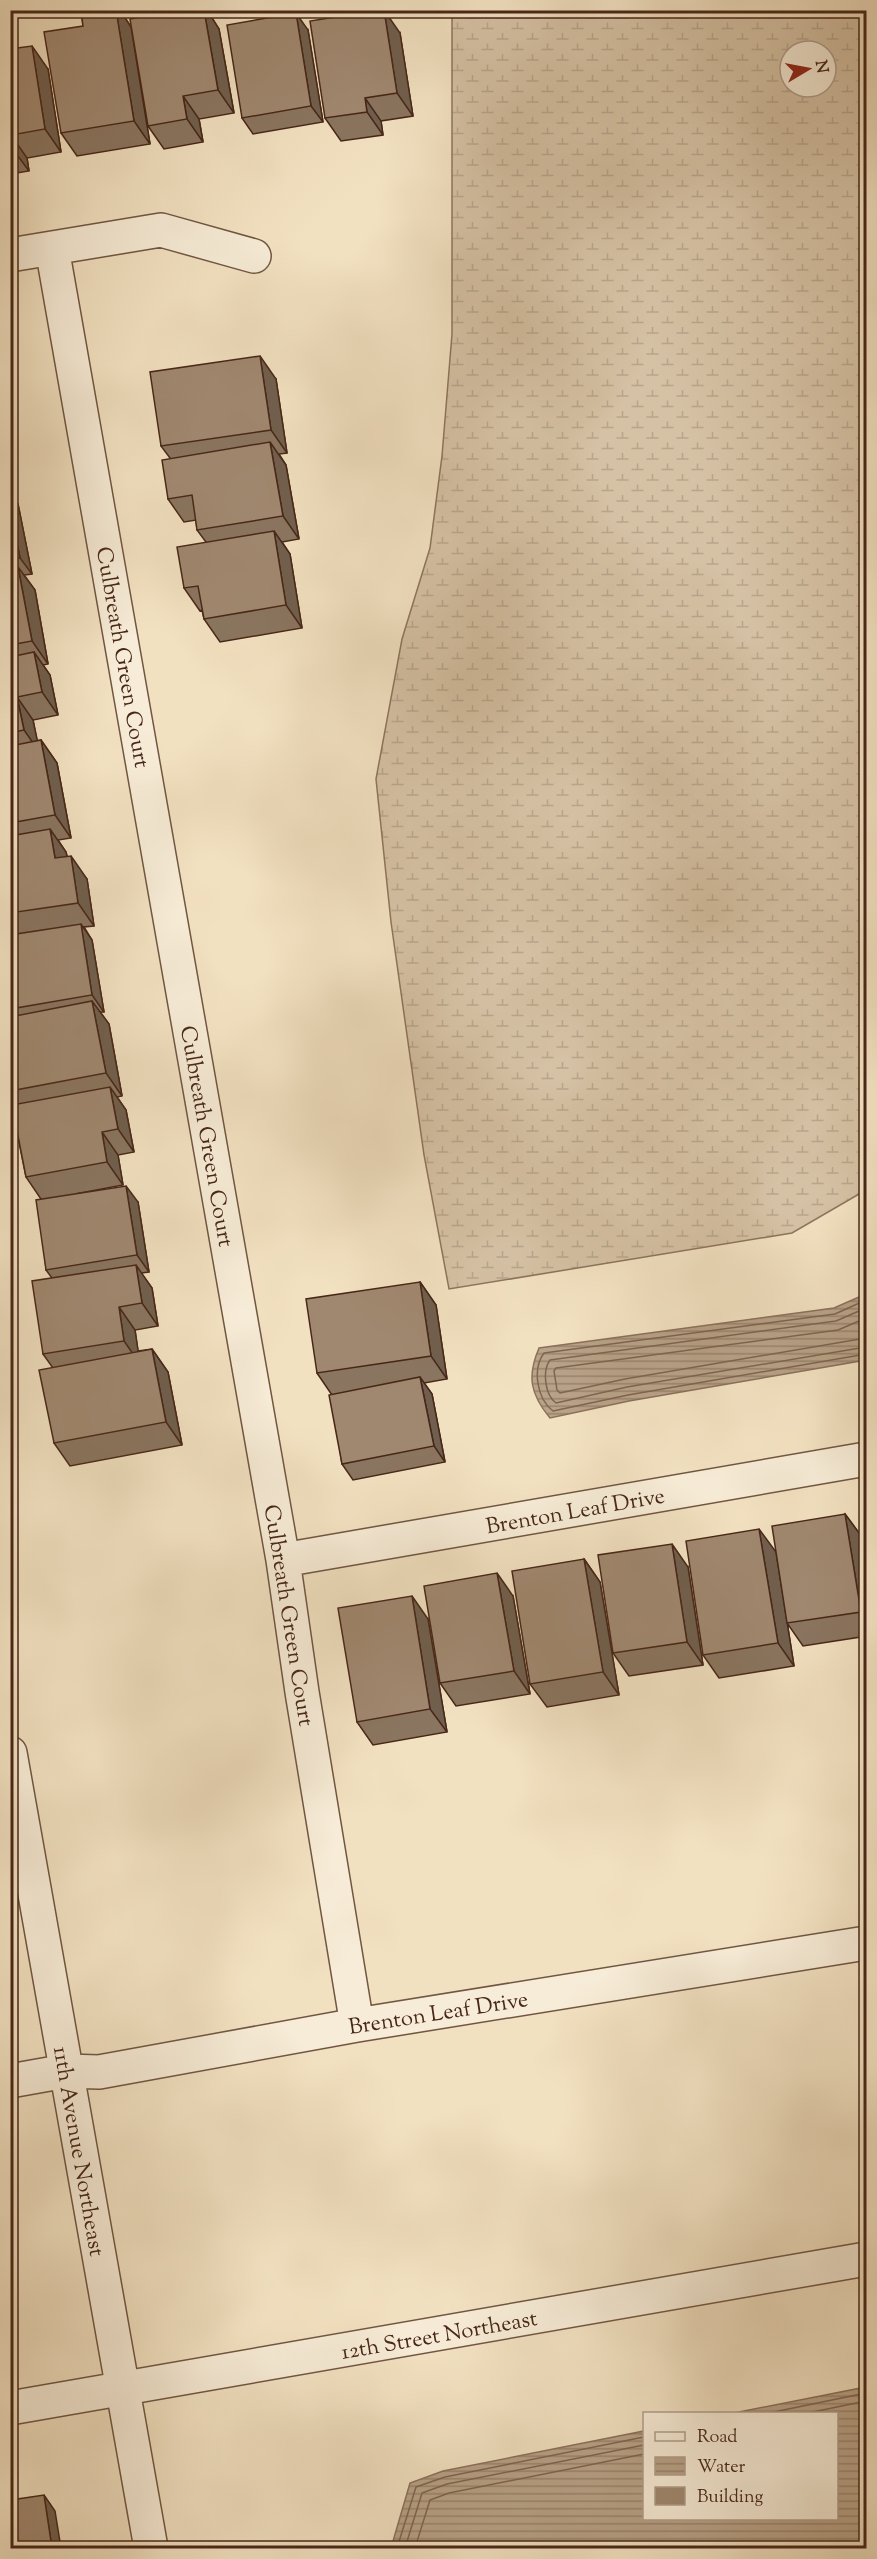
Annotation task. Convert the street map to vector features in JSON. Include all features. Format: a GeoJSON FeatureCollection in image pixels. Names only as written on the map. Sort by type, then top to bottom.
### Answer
{"type":"FeatureCollection","features":[{"type":"Feature","properties":{"kind":"street"},"geometry":{"type":"LineString","coordinates":[[10,255],[161,230],[254,256]]}},
{"type":"Feature","properties":{"kind":"street","name":"Culbreath Green Court"},"geometry":{"type":"LineString","coordinates":[[52,248],[282,1560],[357,2025]]}},
{"type":"Feature","properties":{"kind":"street","name":"Brenton Leaf Drive"},"geometry":{"type":"LineString","coordinates":[[282,1560],[867,1459]]}},
{"type":"Feature","properties":{"kind":"street","name":"11th Avenue Northeast"},"geometry":{"type":"LineString","coordinates":[[10,1753],[151,2548]]}},
{"type":"Feature","properties":{"kind":"street","name":"Brenton Leaf Drive"},"geometry":{"type":"LineString","coordinates":[[10,2081],[66,2072],[99,2072],[357,2025],[867,1943]]}},
{"type":"Feature","properties":{"kind":"street","name":"12th Street Northeast"},"geometry":{"type":"LineString","coordinates":[[10,2408],[867,2259]]}},
{"type":"Feature","properties":{"kind":"green space"},"geometry":{"type":"Polygon","coordinates":[[[452,11],[866,11],[866,1190],[792,1233],[449,1289],[424,1155],[391,922],[376,779],[402,639],[430,548],[442,456],[452,334],[452,11]]]}},
{"type":"Feature","properties":{"kind":"water"},"geometry":{"type":"Polygon","coordinates":[[[866,1294],[866,1360],[629,1401],[550,1418],[535,1393],[532,1376],[539,1348],[834,1308],[866,1294]]]}},
{"type":"Feature","properties":{"kind":"water"},"geometry":{"type":"Polygon","coordinates":[[[866,2387],[866,2548],[391,2548],[410,2483],[443,2471],[643,2431],[643,2520],[838,2520],[838,2412],[739,2412],[866,2387]]]}},
{"type":"Feature","properties":{"kind":"building"},"geometry":{"type":"Polygon","coordinates":[[[81,10],[116,10],[134,121],[61,133],[44,32],[83,26],[81,10]]]}},
{"type":"Feature","properties":{"kind":"building"},"geometry":{"type":"Polygon","coordinates":[[[175,10],[204,10],[218,90],[183,96],[187,119],[148,126],[130,19],[175,10]]]}},
{"type":"Feature","properties":{"kind":"building"},"geometry":{"type":"Polygon","coordinates":[[[384,10],[397,93],[365,98],[367,112],[325,118],[310,21],[384,10]]]}},
{"type":"Feature","properties":{"kind":"building"},"geometry":{"type":"Polygon","coordinates":[[[296,13],[311,106],[242,118],[227,25],[296,13]]]}},
{"type":"Feature","properties":{"kind":"building"},"geometry":{"type":"Polygon","coordinates":[[[32,46],[45,129],[11,135],[12,148],[10,149],[10,49],[32,46]]]}},
{"type":"Feature","properties":{"kind":"building"},"geometry":{"type":"Polygon","coordinates":[[[260,356],[271,430],[161,446],[150,372],[260,356]]]}},
{"type":"Feature","properties":{"kind":"building"},"geometry":{"type":"Polygon","coordinates":[[[270,442],[283,516],[197,530],[192,495],[168,499],[162,460],[270,442]]]}},
{"type":"Feature","properties":{"kind":"building"},"geometry":{"type":"Polygon","coordinates":[[[10,508],[20,558],[10,560],[10,508]]]}},
{"type":"Feature","properties":{"kind":"building"},"geometry":{"type":"Polygon","coordinates":[[[274,531],[286,605],[204,619],[198,586],[184,588],[177,547],[274,531]]]}},
{"type":"Feature","properties":{"kind":"building"},"geometry":{"type":"Polygon","coordinates":[[[18,567],[32,641],[10,645],[10,568],[18,567]]]}},
{"type":"Feature","properties":{"kind":"building"},"geometry":{"type":"Polygon","coordinates":[[[34,652],[42,692],[17,697],[24,730],[10,733],[10,657],[34,652]]]}},
{"type":"Feature","properties":{"kind":"building"},"geometry":{"type":"Polygon","coordinates":[[[41,740],[55,815],[10,823],[10,746],[41,740]]]}},
{"type":"Feature","properties":{"kind":"building"},"geometry":{"type":"Polygon","coordinates":[[[50,829],[55,858],[71,856],[78,903],[10,913],[10,836],[50,829]]]}},
{"type":"Feature","properties":{"kind":"building"},"geometry":{"type":"Polygon","coordinates":[[[81,924],[92,995],[10,1009],[10,935],[81,924]]]}},
{"type":"Feature","properties":{"kind":"building"},"geometry":{"type":"Polygon","coordinates":[[[92,1001],[106,1073],[10,1091],[10,1017],[92,1001]]]}},
{"type":"Feature","properties":{"kind":"building"},"geometry":{"type":"Polygon","coordinates":[[[110,1087],[118,1129],[102,1132],[107,1162],[26,1177],[12,1105],[110,1087]]]}},
{"type":"Feature","properties":{"kind":"building"},"geometry":{"type":"Polygon","coordinates":[[[126,1186],[137,1255],[46,1270],[36,1200],[126,1186]]]}},
{"type":"Feature","properties":{"kind":"building"},"geometry":{"type":"Polygon","coordinates":[[[136,1265],[142,1303],[119,1307],[124,1341],[43,1354],[32,1281],[136,1265]]]}},
{"type":"Feature","properties":{"kind":"building"},"geometry":{"type":"Polygon","coordinates":[[[420,1282],[431,1356],[317,1373],[306,1299],[420,1282]]]}},
{"type":"Feature","properties":{"kind":"building"},"geometry":{"type":"Polygon","coordinates":[[[152,1349],[166,1422],[54,1443],[39,1370],[152,1349]]]}},
{"type":"Feature","properties":{"kind":"building"},"geometry":{"type":"Polygon","coordinates":[[[420,1377],[434,1446],[342,1464],[329,1395],[420,1377]]]}},
{"type":"Feature","properties":{"kind":"building"},"geometry":{"type":"Polygon","coordinates":[[[867,1510],[867,1553],[860,1511],[867,1510]]]}},
{"type":"Feature","properties":{"kind":"building"},"geometry":{"type":"Polygon","coordinates":[[[845,1514],[861,1612],[787,1623],[772,1526],[845,1514]]]}},
{"type":"Feature","properties":{"kind":"building"},"geometry":{"type":"Polygon","coordinates":[[[759,1529],[778,1643],[703,1655],[686,1541],[759,1529]]]}},
{"type":"Feature","properties":{"kind":"building"},"geometry":{"type":"Polygon","coordinates":[[[672,1544],[687,1642],[613,1653],[598,1555],[672,1544]]]}},
{"type":"Feature","properties":{"kind":"building"},"geometry":{"type":"Polygon","coordinates":[[[584,1559],[603,1672],[530,1684],[512,1571],[584,1559]]]}},
{"type":"Feature","properties":{"kind":"building"},"geometry":{"type":"Polygon","coordinates":[[[497,1573],[514,1671],[440,1683],[424,1586],[497,1573]]]}},
{"type":"Feature","properties":{"kind":"building"},"geometry":{"type":"Polygon","coordinates":[[[412,1596],[430,1709],[357,1722],[338,1608],[412,1596]]]}},
{"type":"Feature","properties":{"kind":"building"},"geometry":{"type":"Polygon","coordinates":[[[44,2495],[52,2548],[10,2548],[11,2500],[44,2495]]]}}]}
